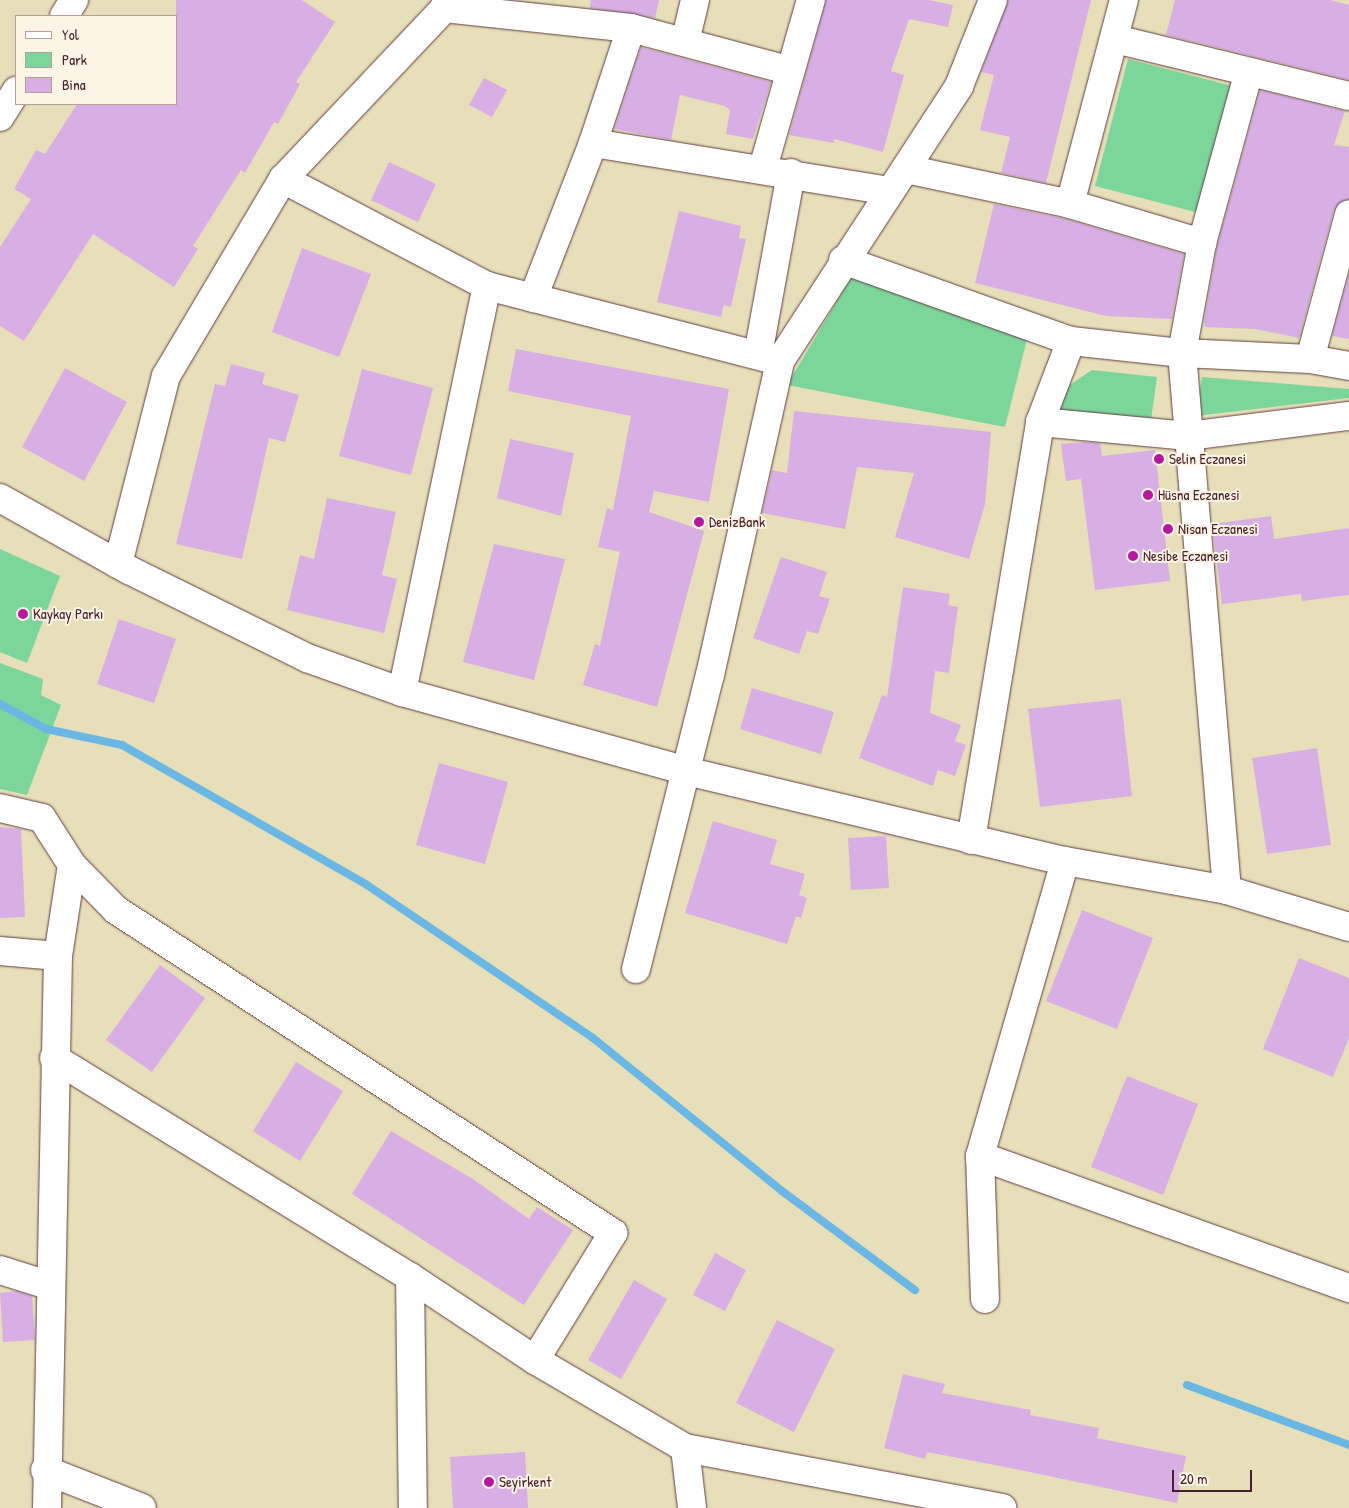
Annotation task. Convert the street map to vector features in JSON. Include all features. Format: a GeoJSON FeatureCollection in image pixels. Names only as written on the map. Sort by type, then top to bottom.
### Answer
{"type":"FeatureCollection","features":[{"type":"Feature","properties":{"kind":"street"},"geometry":{"type":"LineString","coordinates":[[65,15],[74,0]]}},
{"type":"Feature","properties":{"kind":"street"},"geometry":{"type":"LineString","coordinates":[[685,42],[695,0]]}},
{"type":"Feature","properties":{"kind":"street"},"geometry":{"type":"LineString","coordinates":[[763,168],[788,70],[811,0]]}},
{"type":"Feature","properties":{"kind":"street"},"geometry":{"type":"LineString","coordinates":[[769,358],[843,260],[888,191],[906,169],[959,86],[993,0]]}},
{"type":"Feature","properties":{"kind":"street"},"geometry":{"type":"LineString","coordinates":[[1070,204],[1124,0]]}},
{"type":"Feature","properties":{"kind":"street"},"geometry":{"type":"LineString","coordinates":[[118,564],[166,376],[283,179],[448,4],[631,28],[788,70]]}},
{"type":"Feature","properties":{"kind":"street"},"geometry":{"type":"LineString","coordinates":[[533,298],[593,143],[631,28]]}},
{"type":"Feature","properties":{"kind":"street"},"geometry":{"type":"LineString","coordinates":[[1115,39],[1248,75],[1349,96]]}},
{"type":"Feature","properties":{"kind":"street"},"geometry":{"type":"LineString","coordinates":[[1227,890],[1182,353],[1202,243],[1248,75]]}},
{"type":"Feature","properties":{"kind":"street"},"geometry":{"type":"LineString","coordinates":[[0,117],[15,93]]}},
{"type":"Feature","properties":{"kind":"street"},"geometry":{"type":"LineString","coordinates":[[593,143],[763,168],[888,191]]}},
{"type":"Feature","properties":{"kind":"street"},"geometry":{"type":"LineString","coordinates":[[906,169],[1070,204],[1202,243]]}},
{"type":"Feature","properties":{"kind":"street"},"geometry":{"type":"LineString","coordinates":[[636,969],[686,771],[769,358],[791,173]]}},
{"type":"Feature","properties":{"kind":"street"},"geometry":{"type":"LineString","coordinates":[[283,179],[487,286],[769,358]]}},
{"type":"Feature","properties":{"kind":"street"},"geometry":{"type":"LineString","coordinates":[[1310,359],[1349,214]]}},
{"type":"Feature","properties":{"kind":"street"},"geometry":{"type":"LineString","coordinates":[[843,260],[1071,341],[1182,353],[1310,359],[1349,366]]}},
{"type":"Feature","properties":{"kind":"street"},"geometry":{"type":"LineString","coordinates":[[402,692],[487,286]]}},
{"type":"Feature","properties":{"kind":"street"},"geometry":{"type":"LineString","coordinates":[[971,840],[1040,422],[1071,341]]}},
{"type":"Feature","properties":{"kind":"street"},"geometry":{"type":"LineString","coordinates":[[1040,422],[1188,436],[1349,416]]}},
{"type":"Feature","properties":{"kind":"street"},"geometry":{"type":"LineString","coordinates":[[0,498],[118,564],[307,658],[402,692],[686,771],[1065,861],[1227,890],[1349,928]]}},
{"type":"Feature","properties":{"kind":"street"},"geometry":{"type":"LineString","coordinates":[[0,808],[42,818],[72,866],[116,910],[613,1233],[535,1360]]}},
{"type":"Feature","properties":{"kind":"street"},"geometry":{"type":"LineString","coordinates":[[985,1299],[980,1156],[1065,861]]}},
{"type":"Feature","properties":{"kind":"street"},"geometry":{"type":"LineString","coordinates":[[47,1508],[45,1470],[54,1058],[58,956],[72,866]]}},
{"type":"Feature","properties":{"kind":"street"},"geometry":{"type":"LineString","coordinates":[[0,951],[58,956]]}},
{"type":"Feature","properties":{"kind":"street"},"geometry":{"type":"LineString","coordinates":[[54,1058],[410,1277],[535,1360],[685,1448],[949,1502],[1002,1508]]}},
{"type":"Feature","properties":{"kind":"street"},"geometry":{"type":"LineString","coordinates":[[980,1156],[1349,1288]]}},
{"type":"Feature","properties":{"kind":"street"},"geometry":{"type":"LineString","coordinates":[[0,1270],[48,1285]]}},
{"type":"Feature","properties":{"kind":"street"},"geometry":{"type":"LineString","coordinates":[[410,1277],[413,1508]]}},
{"type":"Feature","properties":{"kind":"street"},"geometry":{"type":"LineString","coordinates":[[685,1448],[692,1508]]}},
{"type":"Feature","properties":{"kind":"street"},"geometry":{"type":"LineString","coordinates":[[45,1470],[142,1508]]}},
{"type":"Feature","properties":{"kind":"green space"},"geometry":{"type":"Polygon","coordinates":[[[1128,59],[1236,87],[1203,214],[1095,186],[1128,59]]]}},
{"type":"Feature","properties":{"kind":"green space"},"geometry":{"type":"Polygon","coordinates":[[[852,276],[1027,339],[1005,427],[787,385],[852,276]]]}},
{"type":"Feature","properties":{"kind":"green space"},"geometry":{"type":"Polygon","coordinates":[[[1092,370],[1157,377],[1151,420],[1058,410],[1067,387],[1092,370]]]}},
{"type":"Feature","properties":{"kind":"green space"},"geometry":{"type":"Polygon","coordinates":[[[1202,377],[1349,389],[1349,398],[1196,416],[1202,377]]]}},
{"type":"Feature","properties":{"kind":"green space","name":"Kaykay Parkı"},"geometry":{"type":"Polygon","coordinates":[[[0,549],[60,576],[27,663],[0,652],[0,549]]]}},
{"type":"Feature","properties":{"kind":"green space"},"geometry":{"type":"Polygon","coordinates":[[[0,663],[43,679],[41,695],[61,705],[27,795],[0,789],[0,663]]]}},
{"type":"Feature","properties":{"kind":"building"},"geometry":{"type":"Polygon","coordinates":[[[176,0],[302,0],[335,22],[296,82],[300,84],[278,124],[274,122],[245,173],[241,170],[193,246],[198,249],[174,287],[93,234],[24,341],[0,326],[0,247],[31,199],[14,189],[36,150],[45,154],[76,105],[178,105],[178,15],[176,15],[176,0]]]}},
{"type":"Feature","properties":{"kind":"building"},"geometry":{"type":"Polygon","coordinates":[[[591,0],[659,0],[655,18],[590,8],[591,0]]]}},
{"type":"Feature","properties":{"kind":"building"},"geometry":{"type":"Polygon","coordinates":[[[826,0],[929,0],[953,5],[948,27],[909,19],[891,71],[904,75],[883,152],[834,139],[834,143],[789,135],[826,0]]]}},
{"type":"Feature","properties":{"kind":"building"},"geometry":{"type":"Polygon","coordinates":[[[1008,0],[1091,0],[1046,183],[1001,173],[1010,137],[980,130],[994,75],[981,72],[1008,0]]]}},
{"type":"Feature","properties":{"kind":"building"},"geometry":{"type":"Polygon","coordinates":[[[1175,0],[1330,0],[1349,5],[1349,80],[1166,35],[1175,0]]]}},
{"type":"Feature","properties":{"kind":"building"},"geometry":{"type":"Polygon","coordinates":[[[641,47],[771,82],[753,139],[726,134],[730,110],[725,106],[680,95],[671,140],[614,129],[641,47]]]}},
{"type":"Feature","properties":{"kind":"building"},"geometry":{"type":"Polygon","coordinates":[[[484,78],[507,90],[492,117],[469,105],[484,78]]]}},
{"type":"Feature","properties":{"kind":"building"},"geometry":{"type":"Polygon","coordinates":[[[1260,90],[1345,111],[1334,145],[1349,147],[1349,199],[1334,210],[1299,338],[1255,329],[1205,327],[1204,321],[1217,246],[1260,90]]]}},
{"type":"Feature","properties":{"kind":"building"},"geometry":{"type":"Polygon","coordinates":[[[389,162],[436,184],[418,222],[371,200],[389,162]]]}},
{"type":"Feature","properties":{"kind":"building"},"geometry":{"type":"Polygon","coordinates":[[[994,204],[1066,219],[1184,254],[1172,319],[1106,316],[975,283],[994,204]]]}},
{"type":"Feature","properties":{"kind":"building"},"geometry":{"type":"Polygon","coordinates":[[[679,211],[741,226],[739,238],[746,239],[731,307],[724,305],[721,317],[657,302],[679,211]]]}},
{"type":"Feature","properties":{"kind":"building"},"geometry":{"type":"Polygon","coordinates":[[[302,248],[371,274],[339,357],[272,332],[302,248]]]}},
{"type":"Feature","properties":{"kind":"building"},"geometry":{"type":"Polygon","coordinates":[[[1349,274],[1349,339],[1332,336],[1349,274]]]}},
{"type":"Feature","properties":{"kind":"building"},"geometry":{"type":"Polygon","coordinates":[[[516,349],[729,389],[709,502],[654,491],[649,512],[704,531],[657,707],[583,685],[595,644],[600,646],[620,552],[598,547],[607,508],[613,510],[631,416],[508,391],[516,349]]]}},
{"type":"Feature","properties":{"kind":"building"},"geometry":{"type":"Polygon","coordinates":[[[231,364],[265,373],[262,384],[299,395],[285,442],[269,438],[242,559],[176,544],[215,384],[225,386],[231,364]]]}},
{"type":"Feature","properties":{"kind":"building"},"geometry":{"type":"Polygon","coordinates":[[[65,368],[127,402],[84,481],[22,447],[65,368]]]}},
{"type":"Feature","properties":{"kind":"building"},"geometry":{"type":"Polygon","coordinates":[[[362,369],[433,388],[411,475],[339,456],[362,369]]]}},
{"type":"Feature","properties":{"kind":"building"},"geometry":{"type":"Polygon","coordinates":[[[794,411],[991,432],[985,504],[969,559],[895,537],[914,473],[857,467],[845,529],[762,513],[772,470],[787,473],[794,411]]]}},
{"type":"Feature","properties":{"kind":"building"},"geometry":{"type":"Polygon","coordinates":[[[510,439],[574,453],[561,516],[497,498],[510,439]]]}},
{"type":"Feature","properties":{"kind":"building"},"geometry":{"type":"Polygon","coordinates":[[[1100,443],[1102,456],[1155,450],[1170,581],[1095,590],[1081,479],[1066,481],[1061,444],[1100,443]]]}},
{"type":"Feature","properties":{"kind":"building"},"geometry":{"type":"Polygon","coordinates":[[[327,498],[396,512],[382,575],[397,579],[384,633],[287,610],[300,555],[314,559],[327,498]]]}},
{"type":"Feature","properties":{"kind":"building"},"geometry":{"type":"Polygon","coordinates":[[[1271,516],[1274,539],[1349,528],[1349,595],[1302,601],[1301,594],[1222,604],[1212,524],[1271,516]]]}},
{"type":"Feature","properties":{"kind":"building"},"geometry":{"type":"Polygon","coordinates":[[[494,544],[565,559],[534,680],[463,662],[494,544]]]}},
{"type":"Feature","properties":{"kind":"building"},"geometry":{"type":"Polygon","coordinates":[[[781,557],[827,572],[819,596],[830,599],[818,634],[807,631],[799,654],[753,638],[781,557]]]}},
{"type":"Feature","properties":{"kind":"building"},"geometry":{"type":"Polygon","coordinates":[[[903,587],[950,594],[948,605],[958,607],[949,673],[935,671],[930,713],[961,725],[955,741],[966,745],[955,776],[938,770],[933,786],[859,758],[882,695],[887,697],[903,587]]]}},
{"type":"Feature","properties":{"kind":"building"},"geometry":{"type":"Polygon","coordinates":[[[119,619],[176,639],[154,703],[97,684],[119,619]]]}},
{"type":"Feature","properties":{"kind":"building"},"geometry":{"type":"Polygon","coordinates":[[[752,688],[834,712],[821,754],[740,729],[752,688]]]}},
{"type":"Feature","properties":{"kind":"building"},"geometry":{"type":"Polygon","coordinates":[[[1121,699],[1132,796],[1040,807],[1028,709],[1121,699]]]}},
{"type":"Feature","properties":{"kind":"building"},"geometry":{"type":"Polygon","coordinates":[[[1317,748],[1331,845],[1267,854],[1252,758],[1317,748]]]}},
{"type":"Feature","properties":{"kind":"building"},"geometry":{"type":"Polygon","coordinates":[[[439,763],[508,782],[485,864],[416,845],[439,763]]]}},
{"type":"Feature","properties":{"kind":"building"},"geometry":{"type":"Polygon","coordinates":[[[713,821],[777,840],[770,864],[805,874],[799,895],[807,898],[801,918],[796,916],[787,944],[685,913],[713,821]]]}},
{"type":"Feature","properties":{"kind":"building"},"geometry":{"type":"Polygon","coordinates":[[[0,827],[21,829],[25,917],[0,918],[0,827]]]}},
{"type":"Feature","properties":{"kind":"building"},"geometry":{"type":"Polygon","coordinates":[[[886,836],[889,888],[851,890],[848,838],[886,836]]]}},
{"type":"Feature","properties":{"kind":"building"},"geometry":{"type":"Polygon","coordinates":[[[1082,910],[1153,938],[1117,1029],[1046,1001],[1082,910]]]}},
{"type":"Feature","properties":{"kind":"building"},"geometry":{"type":"Polygon","coordinates":[[[1299,958],[1349,978],[1349,1038],[1333,1077],[1263,1049],[1299,958]]]}},
{"type":"Feature","properties":{"kind":"building"},"geometry":{"type":"Polygon","coordinates":[[[160,965],[205,998],[152,1072],[106,1040],[160,965]]]}},
{"type":"Feature","properties":{"kind":"building"},"geometry":{"type":"Polygon","coordinates":[[[296,1062],[343,1091],[300,1161],[253,1131],[296,1062]]]}},
{"type":"Feature","properties":{"kind":"building"},"geometry":{"type":"Polygon","coordinates":[[[1127,1076],[1198,1104],[1163,1195],[1091,1167],[1127,1076]]]}},
{"type":"Feature","properties":{"kind":"building"},"geometry":{"type":"Polygon","coordinates":[[[391,1131],[473,1179],[529,1219],[537,1207],[573,1230],[524,1305],[352,1194],[391,1131]]]}},
{"type":"Feature","properties":{"kind":"building"},"geometry":{"type":"Polygon","coordinates":[[[715,1253],[746,1270],[725,1311],[693,1295],[715,1253]]]}},
{"type":"Feature","properties":{"kind":"building"},"geometry":{"type":"Polygon","coordinates":[[[634,1280],[667,1299],[621,1379],[588,1360],[634,1280]]]}},
{"type":"Feature","properties":{"kind":"building"},"geometry":{"type":"Polygon","coordinates":[[[16,1291],[32,1296],[35,1340],[3,1342],[0,1293],[16,1291]]]}},
{"type":"Feature","properties":{"kind":"building"},"geometry":{"type":"Polygon","coordinates":[[[777,1320],[835,1349],[794,1432],[736,1403],[777,1320]]]}},
{"type":"Feature","properties":{"kind":"building"},"geometry":{"type":"Polygon","coordinates":[[[903,1374],[945,1384],[942,1393],[1031,1410],[1030,1415],[1099,1428],[1097,1438],[1186,1456],[1177,1503],[927,1452],[925,1459],[884,1448],[903,1374]]]}},
{"type":"Feature","properties":{"kind":"building","name":"Seyirkent"},"geometry":{"type":"Polygon","coordinates":[[[525,1452],[528,1508],[453,1508],[450,1457],[525,1452]]]}},
{"type":"Feature","properties":{"kind":"waterway"},"geometry":{"type":"LineString","coordinates":[[0,704],[46,729],[122,745],[367,885],[593,1038],[782,1191],[915,1290]]}},
{"type":"Feature","properties":{"kind":"waterway"},"geometry":{"type":"LineString","coordinates":[[1187,1385],[1349,1445]]}},
{"type":"Feature","properties":{"kind":"place","name":"Selin Eczanesi"},"geometry":{"type":"Point","coordinates":[1159,459]}},
{"type":"Feature","properties":{"kind":"place","name":"Hüsna Eczanesi"},"geometry":{"type":"Point","coordinates":[1148,495]}},
{"type":"Feature","properties":{"kind":"place","name":"DenizBank"},"geometry":{"type":"Point","coordinates":[699,522]}},
{"type":"Feature","properties":{"kind":"place","name":"Nisan Eczanesi"},"geometry":{"type":"Point","coordinates":[1168,529]}},
{"type":"Feature","properties":{"kind":"place","name":"Nesibe Eczanesi"},"geometry":{"type":"Point","coordinates":[1133,556]}},
{"type":"Feature","properties":{"kind":"place","name":"Kaykay Parkı"},"geometry":{"type":"Point","coordinates":[23,614]}},
{"type":"Feature","properties":{"kind":"place","name":"Seyirkent"},"geometry":{"type":"Point","coordinates":[489,1482]}}]}
